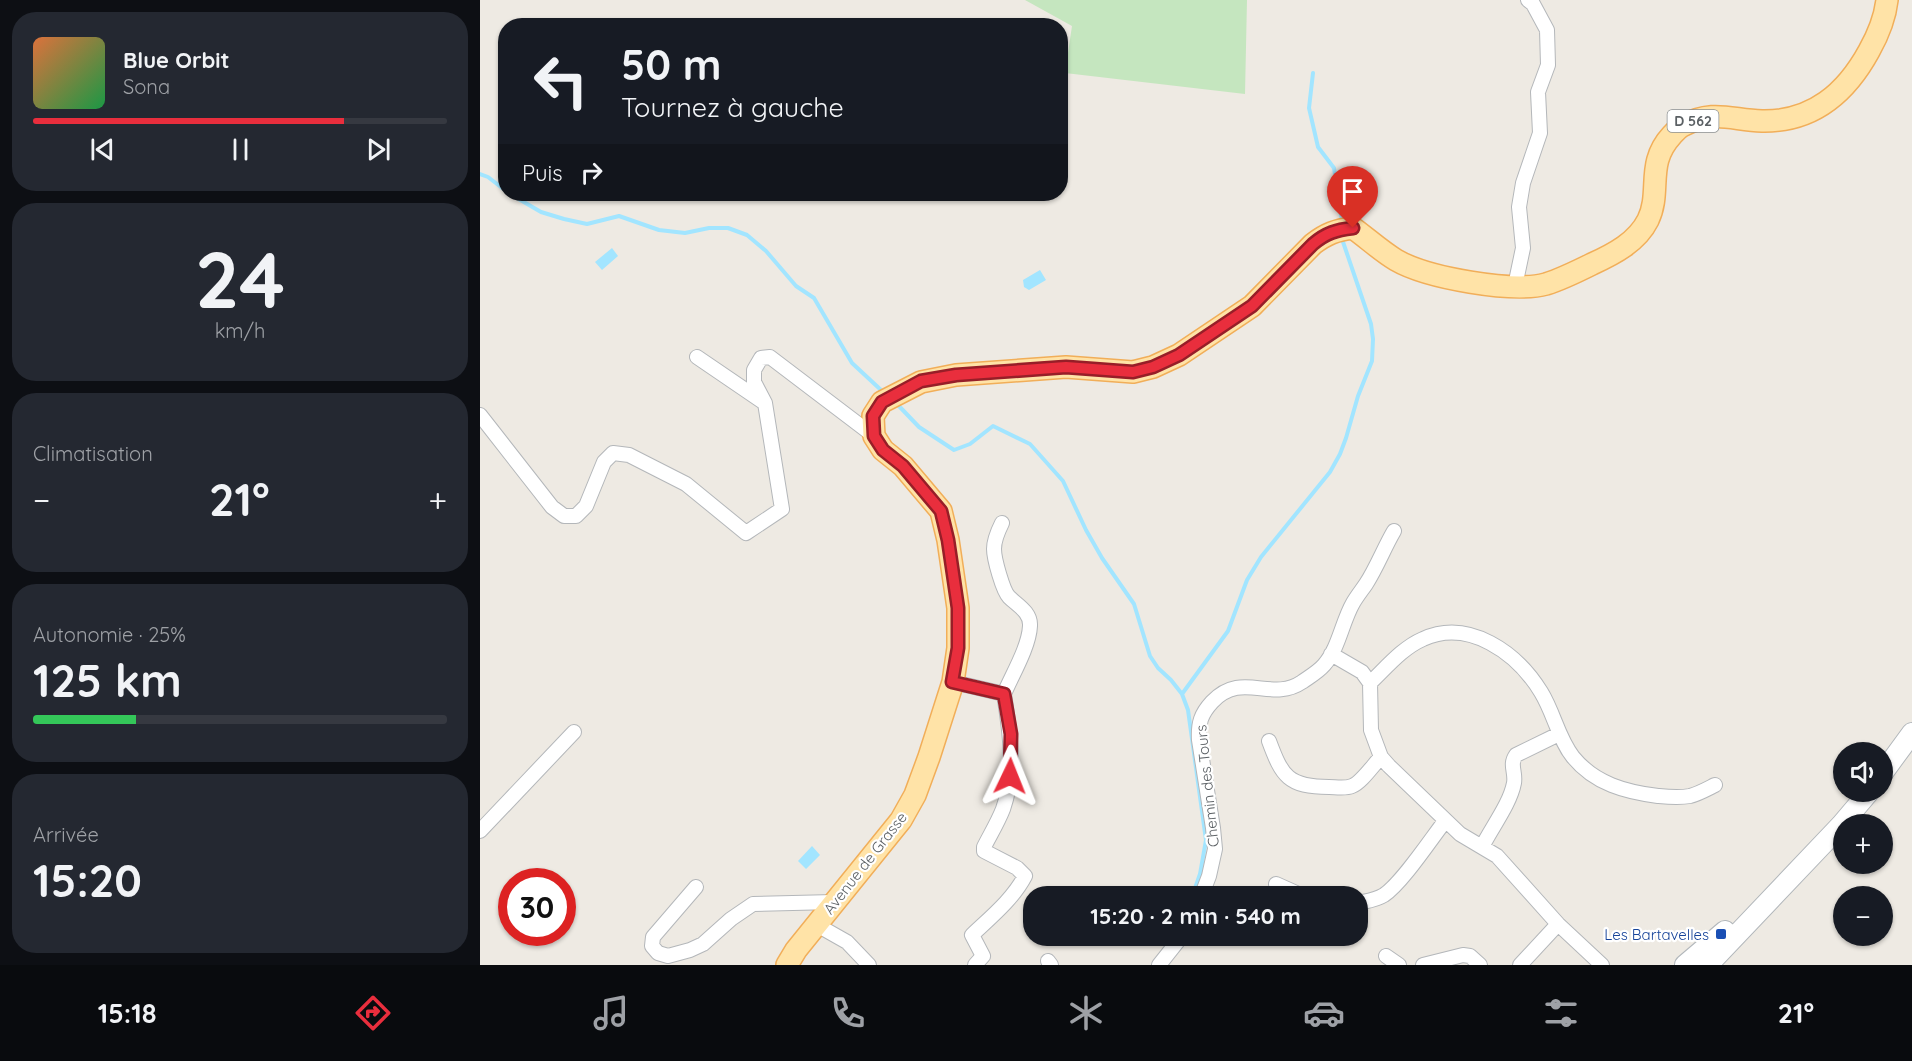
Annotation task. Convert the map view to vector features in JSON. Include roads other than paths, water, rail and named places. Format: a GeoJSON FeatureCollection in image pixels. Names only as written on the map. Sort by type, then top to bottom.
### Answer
{"type":"FeatureCollection","features":[{"type":"Feature","properties":{"kind":"main road","name":"D 562"},"geometry":{"type":"LineString","coordinates":[[874,436],[873,416],[882,402],[921,381],[956,375],[1029,369],[1066,367],[1133,372],[1153,367],[1179,355],[1252,306],[1313,244],[1324,235],[1337,230],[1353,228],[1396,260],[1423,272],[1488,284],[1525,287],[1546,284],[1609,257],[1632,241],[1646,224],[1651,213],[1657,160],[1665,142],[1680,128],[1698,119],[1722,116],[1762,121],[1792,117],[1820,107],[1839,93],[1858,71],[1875,41],[1886,11],[1887,0]]}},
{"type":"Feature","properties":{"kind":"main road","name":"Avenue de Grasse"},"geometry":{"type":"LineString","coordinates":[[787,965],[796,950],[901,820],[915,795],[952,682],[958,648],[958,608],[948,540],[941,511],[903,466],[883,450],[874,436]]}},
{"type":"Feature","properties":{"kind":"street"},"geometry":{"type":"LineString","coordinates":[[1515,286],[1523,248],[1519,207],[1523,183],[1539,133],[1538,92],[1548,65],[1546,30],[1533,4],[1528,0]]}},
{"type":"Feature","properties":{"kind":"street"},"geometry":{"type":"LineString","coordinates":[[697,357],[765,403]]}},
{"type":"Feature","properties":{"kind":"street"},"geometry":{"type":"LineString","coordinates":[[480,415],[552,507],[564,516],[576,516],[586,506],[604,462],[613,453],[629,455],[686,484],[746,533],[783,509],[765,403],[754,382],[754,370],[760,358],[770,357],[874,436]]}},
{"type":"Feature","properties":{"kind":"street"},"geometry":{"type":"LineString","coordinates":[[975,965],[983,956],[972,935],[1019,886],[1025,876],[1017,868],[984,851],[1003,809],[1010,776],[1011,734],[1004,694],[1025,646],[1031,624],[1028,615],[1007,596],[993,552],[994,542],[1002,524]]}},
{"type":"Feature","properties":{"kind":"street","name":"Chemin des Tours"},"geometry":{"type":"LineString","coordinates":[[1205,886],[1215,849],[1199,740],[1200,718],[1222,692],[1239,687],[1275,690],[1299,684],[1323,666],[1331,654],[1353,603],[1369,579],[1394,531]]}},
{"type":"Feature","properties":{"kind":"street"},"geometry":{"type":"LineString","coordinates":[[1370,683],[1408,648],[1421,640],[1433,635],[1463,632],[1497,646],[1530,675],[1542,694],[1566,747],[1588,773],[1607,784],[1624,790],[1674,798],[1692,796],[1715,785]]}},
{"type":"Feature","properties":{"kind":"street"},"geometry":{"type":"LineString","coordinates":[[1331,654],[1362,672],[1370,683],[1371,730],[1381,757],[1460,834],[1497,856],[1558,924],[1602,965]]}},
{"type":"Feature","properties":{"kind":"street"},"geometry":{"type":"LineString","coordinates":[[952,682],[1004,694]]}},
{"type":"Feature","properties":{"kind":"street"},"geometry":{"type":"LineString","coordinates":[[480,831],[574,732]]}},
{"type":"Feature","properties":{"kind":"street"},"geometry":{"type":"LineString","coordinates":[[1893,759],[1912,733]]}},
{"type":"Feature","properties":{"kind":"street"},"geometry":{"type":"LineString","coordinates":[[1482,847],[1509,800],[1515,779],[1512,767],[1516,755],[1560,734]]}},
{"type":"Feature","properties":{"kind":"street"},"geometry":{"type":"LineString","coordinates":[[1269,741],[1278,766],[1290,780],[1322,787],[1351,787],[1381,757]]}},
{"type":"Feature","properties":{"kind":"street"},"geometry":{"type":"LineString","coordinates":[[1708,965],[1861,802]]}},
{"type":"Feature","properties":{"kind":"street"},"geometry":{"type":"LineString","coordinates":[[1368,901],[1386,894],[1397,883],[1445,821]]}},
{"type":"Feature","properties":{"kind":"street"},"geometry":{"type":"LineString","coordinates":[[1685,965],[1791,876]]}},
{"type":"Feature","properties":{"kind":"street"},"geometry":{"type":"LineString","coordinates":[[1276,884],[1280,886]]}},
{"type":"Feature","properties":{"kind":"street"},"geometry":{"type":"LineString","coordinates":[[696,887],[653,937],[652,946],[658,953],[668,956],[703,944],[731,919],[753,904],[834,903]]}},
{"type":"Feature","properties":{"kind":"street"},"geometry":{"type":"LineString","coordinates":[[1520,965],[1558,924]]}},
{"type":"Feature","properties":{"kind":"street"},"geometry":{"type":"LineString","coordinates":[[817,926],[847,942],[869,965]]}},
{"type":"Feature","properties":{"kind":"street"},"geometry":{"type":"LineString","coordinates":[[1161,962],[1174,946]]}},
{"type":"Feature","properties":{"kind":"street"},"geometry":{"type":"LineString","coordinates":[[1424,965],[1463,955],[1470,956],[1480,965]]}},
{"type":"Feature","properties":{"kind":"street"},"geometry":{"type":"LineString","coordinates":[[1386,956],[1399,965]]}},
{"type":"Feature","properties":{"kind":"water"},"geometry":{"type":"Polygon","coordinates":[[[612,248],[618,256],[602,270],[595,262],[612,248]]]}},
{"type":"Feature","properties":{"kind":"water"},"geometry":{"type":"Polygon","coordinates":[[[1040,270],[1046,280],[1029,290],[1024,287],[1023,280],[1040,270]]]}},
{"type":"Feature","properties":{"kind":"water"},"geometry":{"type":"Polygon","coordinates":[[[812,846],[820,855],[806,869],[798,861],[812,846]]]}},
{"type":"Feature","properties":{"kind":"waterway"},"geometry":{"type":"LineString","coordinates":[[1313,73],[1309,108],[1318,147],[1334,168],[1342,221]]}},
{"type":"Feature","properties":{"kind":"waterway"},"geometry":{"type":"LineString","coordinates":[[480,174],[498,185]]}},
{"type":"Feature","properties":{"kind":"waterway"},"geometry":{"type":"LineString","coordinates":[[522,201],[541,212],[587,224],[619,216],[659,230],[685,233],[709,228],[728,228],[747,235],[766,251],[796,286],[814,298],[852,363],[881,390]]}},
{"type":"Feature","properties":{"kind":"waterway"},"geometry":{"type":"LineString","coordinates":[[1182,694],[1228,631],[1247,580],[1261,557],[1330,472],[1346,438],[1358,396],[1372,361],[1373,339],[1371,324],[1342,239]]}},
{"type":"Feature","properties":{"kind":"waterway"},"geometry":{"type":"LineString","coordinates":[[897,404],[919,427],[954,450],[970,444],[993,426],[1030,444],[1063,481],[1102,558],[1134,604],[1150,656],[1182,694],[1188,710],[1206,840],[1196,886]]}},
{"type":"Feature","properties":{"kind":"place","name":"Les Bartavelles"},"geometry":{"type":"Point","coordinates":[1721,934]}}]}
